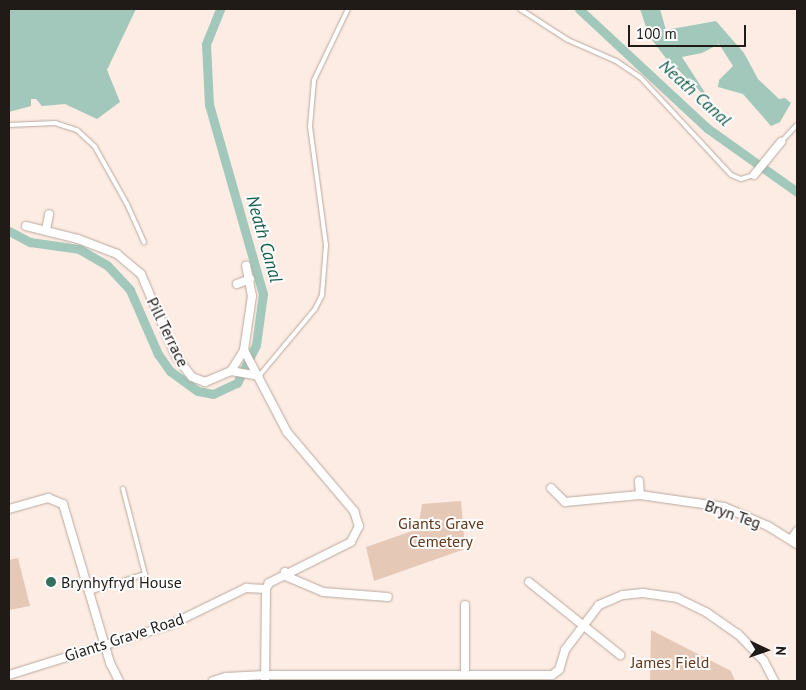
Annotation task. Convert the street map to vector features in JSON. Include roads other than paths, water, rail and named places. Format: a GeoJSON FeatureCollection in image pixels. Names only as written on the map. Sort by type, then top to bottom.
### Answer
{"type":"FeatureCollection","features":[{"type":"Feature","properties":{"kind":"street"},"geometry":{"type":"LineString","coordinates":[[754,175],[781,142]]}},
{"type":"Feature","properties":{"kind":"street"},"geometry":{"type":"LineString","coordinates":[[26,226],[46,230],[49,214]]}},
{"type":"Feature","properties":{"kind":"street","name":"Pill Terrace"},"geometry":{"type":"LineString","coordinates":[[46,230],[117,254],[141,274],[176,356],[192,377],[205,382],[234,371]]}},
{"type":"Feature","properties":{"kind":"street"},"geometry":{"type":"LineString","coordinates":[[246,266],[252,296],[245,352],[234,371],[259,376]]}},
{"type":"Feature","properties":{"kind":"street"},"geometry":{"type":"LineString","coordinates":[[237,284],[250,279]]}},
{"type":"Feature","properties":{"kind":"street"},"geometry":{"type":"LineString","coordinates":[[245,352],[294,442],[358,517],[358,531],[351,542],[285,572],[268,586],[265,678]]}},
{"type":"Feature","properties":{"kind":"street"},"geometry":{"type":"LineString","coordinates":[[639,481],[640,495]]}},
{"type":"Feature","properties":{"kind":"street","name":"Bryn Teg"},"geometry":{"type":"LineString","coordinates":[[551,488],[565,502],[640,495],[687,500],[724,507],[768,526],[794,542],[797,531]]}},
{"type":"Feature","properties":{"kind":"street"},"geometry":{"type":"LineString","coordinates":[[9,509],[48,498],[57,499],[63,504],[105,645],[115,676],[120,681]]}},
{"type":"Feature","properties":{"kind":"street"},"geometry":{"type":"LineString","coordinates":[[285,572],[288,578],[323,592],[388,596]]}},
{"type":"Feature","properties":{"kind":"street"},"geometry":{"type":"LineString","coordinates":[[529,582],[620,655]]}},
{"type":"Feature","properties":{"kind":"street","name":"Giants Grave Road"},"geometry":{"type":"LineString","coordinates":[[9,674],[170,625],[246,588],[268,586]]}},
{"type":"Feature","properties":{"kind":"street"},"geometry":{"type":"LineString","coordinates":[[212,681],[265,678],[451,678],[465,674],[542,679],[559,670],[565,650],[582,624],[599,605],[623,595],[643,593],[677,598],[706,612],[738,634],[764,661],[774,681]]}},
{"type":"Feature","properties":{"kind":"street"},"geometry":{"type":"LineString","coordinates":[[465,605],[465,674]]}},
{"type":"Feature","properties":{"kind":"lane"},"geometry":{"type":"LineString","coordinates":[[259,376],[316,309],[322,295],[326,245],[310,126],[314,80],[348,9]]}},
{"type":"Feature","properties":{"kind":"lane"},"geometry":{"type":"LineString","coordinates":[[520,9],[568,40],[616,62],[641,78],[731,175],[741,179],[754,175]]}},
{"type":"Feature","properties":{"kind":"lane"},"geometry":{"type":"LineString","coordinates":[[9,125],[55,123],[77,130],[95,147],[128,204],[144,242]]}},
{"type":"Feature","properties":{"kind":"lane"},"geometry":{"type":"LineString","coordinates":[[781,142],[797,125]]}},
{"type":"Feature","properties":{"kind":"lane"},"geometry":{"type":"LineString","coordinates":[[89,592],[145,574],[123,489]]}},
{"type":"Feature","properties":{"kind":"water"},"geometry":{"type":"Polygon","coordinates":[[[9,9],[136,9],[107,70],[120,102],[97,119],[65,104],[42,106],[36,99],[31,99],[31,106],[9,112],[9,9]]]}},
{"type":"Feature","properties":{"kind":"water"},"geometry":{"type":"Polygon","coordinates":[[[640,9],[660,9],[666,30],[716,21],[744,53],[758,79],[779,99],[785,98],[791,103],[780,122],[771,126],[743,94],[718,87],[719,80],[733,66],[719,44],[702,53],[682,57],[711,102],[665,57],[649,36],[640,9]]]}},
{"type":"Feature","properties":{"kind":"waterway","name":"Neath Canal"},"geometry":{"type":"LineString","coordinates":[[9,231],[30,242],[79,249],[107,265],[130,290],[158,354],[170,371],[198,391],[213,394],[237,383],[256,345],[263,294],[209,105],[206,44],[220,9]]}},
{"type":"Feature","properties":{"kind":"waterway","name":"Neath Canal"},"geometry":{"type":"LineString","coordinates":[[579,9],[707,128],[797,192]]}},
{"type":"Feature","properties":{"kind":"place","name":"Brynhyfryd House"},"geometry":{"type":"Point","coordinates":[51,582]}},
{"type":"Feature","properties":{"kind":"park label","name":"Giants Grave Cemetery"},"geometry":{"type":"Point","coordinates":[441,532]}},
{"type":"Feature","properties":{"kind":"park label","name":"James Field"},"geometry":{"type":"Point","coordinates":[670,662]}}]}
